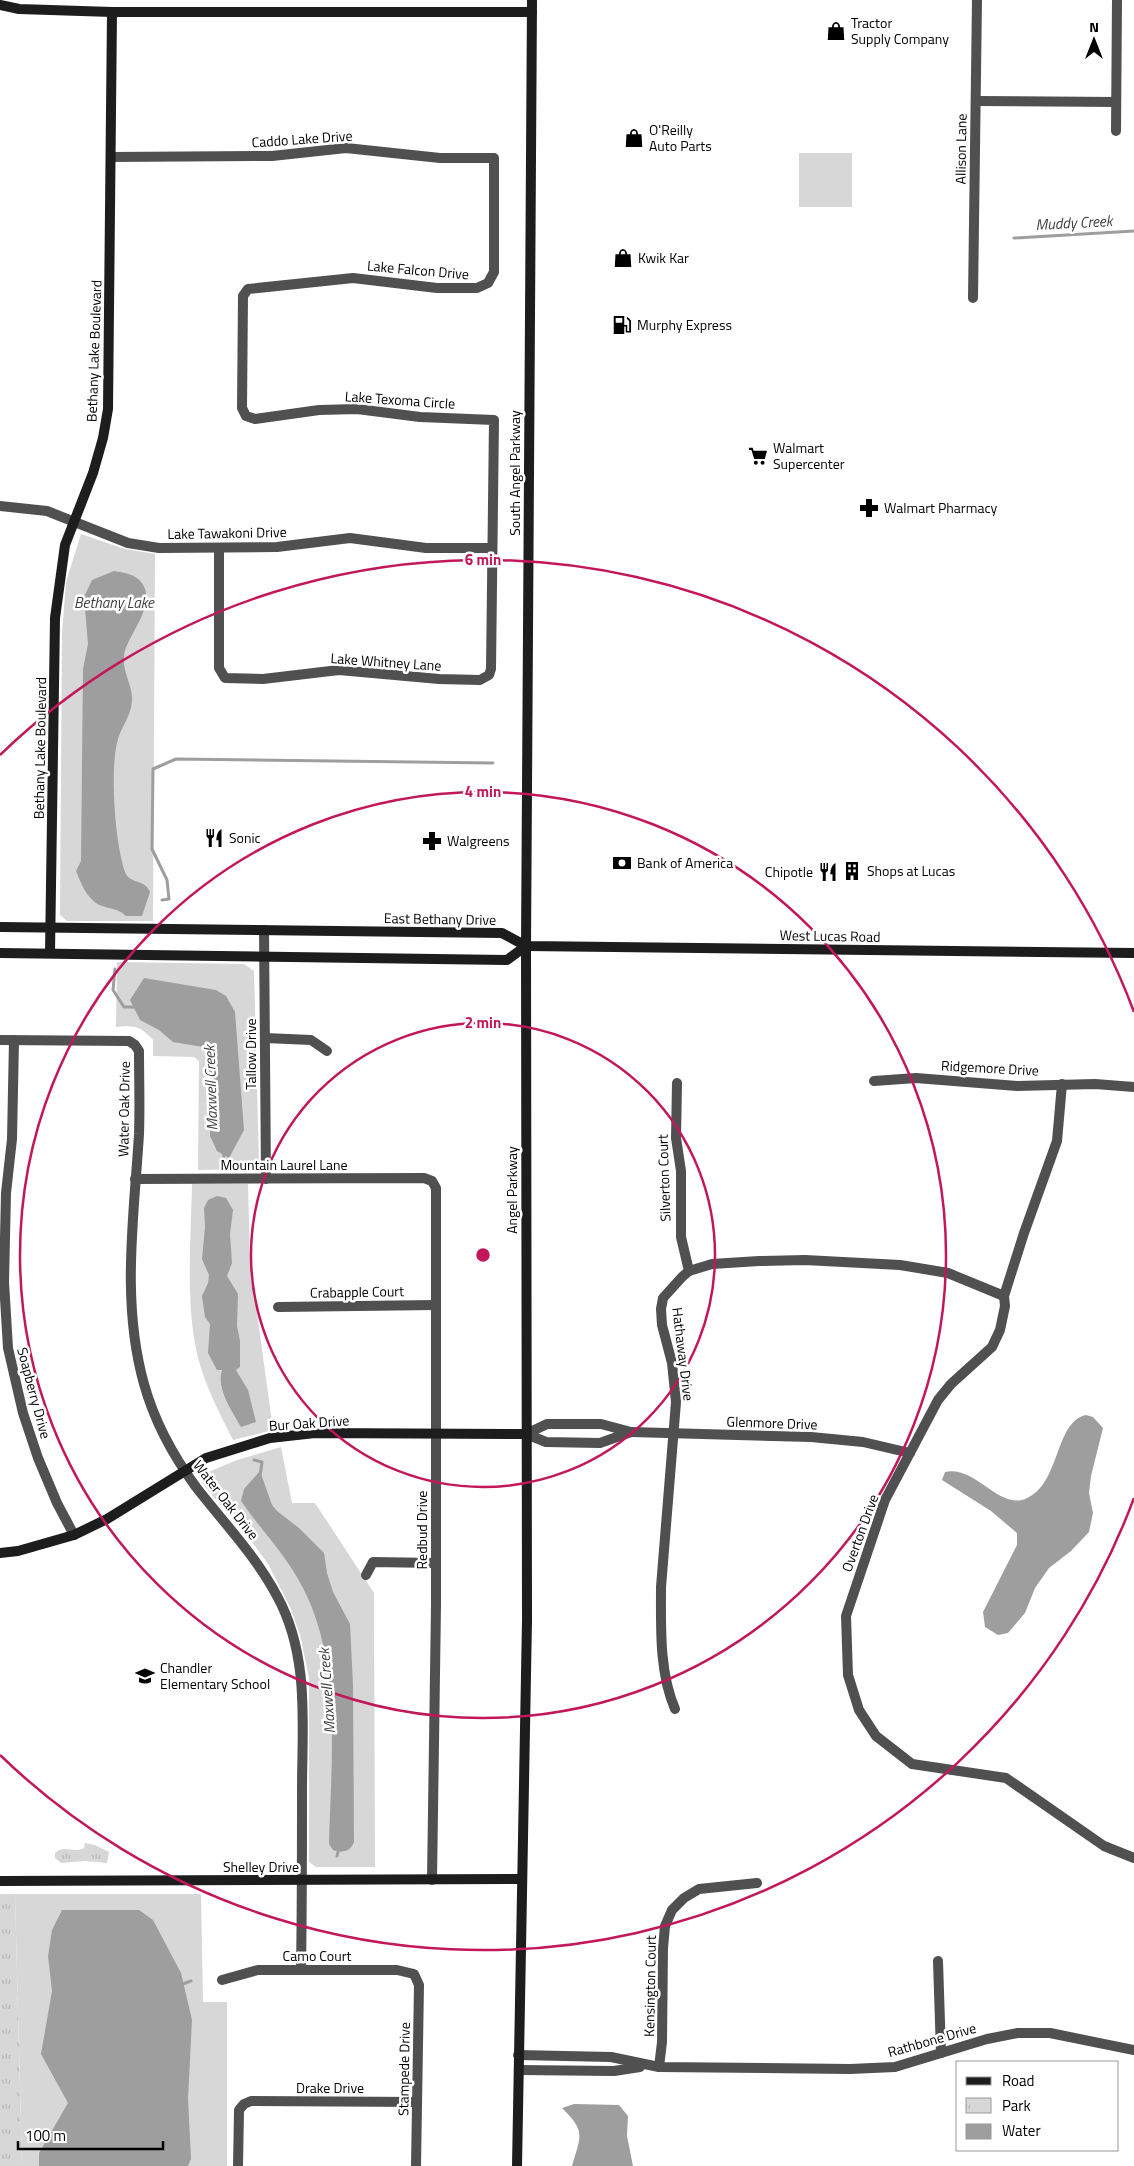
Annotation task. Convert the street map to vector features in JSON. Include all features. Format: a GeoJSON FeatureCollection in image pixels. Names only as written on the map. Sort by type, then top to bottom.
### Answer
{"type":"FeatureCollection","features":[{"type":"Feature","properties":{"kind":"main road","name":"South Angel Parkway"},"geometry":{"type":"LineString","coordinates":[[526,946],[532,0]]}},
{"type":"Feature","properties":{"kind":"main road"},"geometry":{"type":"LineString","coordinates":[[0,5],[19,9],[112,12],[532,12]]}},
{"type":"Feature","properties":{"kind":"main road","name":"Bethany Lake Boulevard"},"geometry":{"type":"LineString","coordinates":[[50,953],[52,927],[55,618],[65,546],[98,456],[108,409],[112,12]]}},
{"type":"Feature","properties":{"kind":"main road","name":"East Bethany Drive"},"geometry":{"type":"LineString","coordinates":[[0,927],[502,933],[526,946]]}},
{"type":"Feature","properties":{"kind":"main road"},"geometry":{"type":"LineString","coordinates":[[0,953],[507,960],[526,946]]}},
{"type":"Feature","properties":{"kind":"main road","name":"West Lucas Road"},"geometry":{"type":"LineString","coordinates":[[526,946],[1134,953]]}},
{"type":"Feature","properties":{"kind":"main road","name":"Angel Parkway"},"geometry":{"type":"LineString","coordinates":[[518,2166],[518,2055],[527,1620],[526,946]]}},
{"type":"Feature","properties":{"kind":"main road","name":"Bur Oak Drive"},"geometry":{"type":"LineString","coordinates":[[0,1553],[18,1551],[74,1535],[107,1520],[184,1470],[206,1458],[279,1437],[336,1433],[526,1434]]}},
{"type":"Feature","properties":{"kind":"main road","name":"Shelley Drive"},"geometry":{"type":"LineString","coordinates":[[0,1881],[522,1880]]}},
{"type":"Feature","properties":{"kind":"street","name":"Allison Lane"},"geometry":{"type":"LineString","coordinates":[[974,298],[977,0]]}},
{"type":"Feature","properties":{"kind":"street"},"geometry":{"type":"LineString","coordinates":[[1116,131],[1117,0]]}},
{"type":"Feature","properties":{"kind":"street"},"geometry":{"type":"LineString","coordinates":[[976,100],[1116,102]]}},
{"type":"Feature","properties":{"kind":"street","name":"Caddo Lake Drive"},"geometry":{"type":"LineString","coordinates":[[111,157],[272,156],[346,148],[440,158],[494,158]]}},
{"type":"Feature","properties":{"kind":"street","name":"Lake Falcon Drive"},"geometry":{"type":"LineString","coordinates":[[248,288],[353,278],[437,288],[483,286],[492,278],[494,272],[494,158]]}},
{"type":"Feature","properties":{"kind":"street","name":"Lake Texoma Circle"},"geometry":{"type":"LineString","coordinates":[[248,288],[244,296],[242,408],[250,418],[278,417],[319,410],[357,409],[420,417],[494,420],[491,548]]}},
{"type":"Feature","properties":{"kind":"street","name":"Lake Tawakoni Drive"},"geometry":{"type":"LineString","coordinates":[[0,506],[47,511],[74,523],[144,546],[277,547],[350,538],[426,548],[491,548]]}},
{"type":"Feature","properties":{"kind":"street","name":"Lake Whitney Lane"},"geometry":{"type":"LineString","coordinates":[[219,548],[219,668],[226,678],[263,679],[339,670],[426,679],[480,680],[487,678],[491,669],[491,548]]}},
{"type":"Feature","properties":{"kind":"street","name":"Tallow Drive"},"geometry":{"type":"LineString","coordinates":[[264,930],[266,1179]]}},
{"type":"Feature","properties":{"kind":"street"},"geometry":{"type":"LineString","coordinates":[[265,1038],[311,1040],[327,1051]]}},
{"type":"Feature","properties":{"kind":"street"},"geometry":{"type":"LineString","coordinates":[[0,1040],[14,1040]]}},
{"type":"Feature","properties":{"kind":"street","name":"Water Oak Drive"},"geometry":{"type":"LineString","coordinates":[[14,1040],[128,1041],[136,1045],[139,1051],[139,1130],[131,1264],[133,1335],[144,1386],[171,1450],[184,1470],[252,1556],[278,1597],[291,1630],[303,1686],[302,1970]]}},
{"type":"Feature","properties":{"kind":"street","name":"Soapberry Drive"},"geometry":{"type":"LineString","coordinates":[[14,1040],[12,1139],[6,1193],[4,1282],[8,1348],[23,1413],[38,1458],[57,1503],[74,1535]]}},
{"type":"Feature","properties":{"kind":"street","name":"Ridgemore Drive"},"geometry":{"type":"LineString","coordinates":[[874,1081],[916,1078],[1017,1086],[1095,1084],[1134,1087]]}},
{"type":"Feature","properties":{"kind":"street","name":"Silverton Court"},"geometry":{"type":"LineString","coordinates":[[677,1083],[676,1138],[681,1171],[681,1236],[689,1271]]}},
{"type":"Feature","properties":{"kind":"street","name":"Overton Drive"},"geometry":{"type":"LineString","coordinates":[[1062,1084],[1057,1141],[1004,1296],[1005,1306],[1000,1330],[992,1347],[951,1384],[938,1400],[884,1500],[846,1616],[848,1675],[859,1710],[876,1736],[912,1764],[1006,1778],[1104,1846],[1134,1858]]}},
{"type":"Feature","properties":{"kind":"street","name":"Mountain Laurel Lane"},"geometry":{"type":"LineString","coordinates":[[136,1179],[424,1178],[432,1182]]}},
{"type":"Feature","properties":{"kind":"street","name":"Redbud Drive"},"geometry":{"type":"LineString","coordinates":[[432,1182],[436,1188],[436,1563],[432,1880]]}},
{"type":"Feature","properties":{"kind":"street","name":"Hathaway Drive"},"geometry":{"type":"LineString","coordinates":[[675,1709],[666,1680],[661,1602],[676,1402],[672,1363],[662,1325],[661,1309],[663,1298],[689,1271],[712,1264],[805,1260],[900,1265],[948,1273],[1004,1296]]}},
{"type":"Feature","properties":{"kind":"street","name":"Crabapple Court"},"geometry":{"type":"LineString","coordinates":[[278,1306],[436,1305]]}},
{"type":"Feature","properties":{"kind":"street","name":"Glenmore Drive"},"geometry":{"type":"LineString","coordinates":[[526,1434],[547,1424],[601,1424],[631,1432],[811,1437],[863,1442],[910,1454]]}},
{"type":"Feature","properties":{"kind":"street","name":"Glenmore Drive"},"geometry":{"type":"LineString","coordinates":[[526,1434],[546,1442],[600,1443],[631,1432]]}},
{"type":"Feature","properties":{"kind":"street"},"geometry":{"type":"LineString","coordinates":[[366,1575],[373,1562],[436,1563]]}},
{"type":"Feature","properties":{"kind":"street","name":"Kensington Court"},"geometry":{"type":"LineString","coordinates":[[659,2067],[662,2042],[663,1948],[665,1926],[672,1910],[684,1898],[699,1889],[757,1884]]}},
{"type":"Feature","properties":{"kind":"street"},"geometry":{"type":"LineString","coordinates":[[938,1961],[941,2053]]}},
{"type":"Feature","properties":{"kind":"street","name":"Camo Court"},"geometry":{"type":"LineString","coordinates":[[222,1980],[258,1970],[397,1970],[414,1974]]}},
{"type":"Feature","properties":{"kind":"street","name":"Stampede Drive"},"geometry":{"type":"LineString","coordinates":[[414,1974],[419,1985],[416,2166]]}},
{"type":"Feature","properties":{"kind":"street","name":"Rathbone Drive"},"geometry":{"type":"LineString","coordinates":[[518,2055],[611,2057],[646,2066],[659,2067],[850,2069],[895,2067],[987,2039],[1018,2033],[1050,2033],[1134,2050]]}},
{"type":"Feature","properties":{"kind":"street","name":"Rathbone Drive"},"geometry":{"type":"LineString","coordinates":[[518,2070],[614,2071],[646,2066]]}},
{"type":"Feature","properties":{"kind":"street","name":"Drake Drive"},"geometry":{"type":"LineString","coordinates":[[238,2166],[238,2118],[239,2110],[244,2104],[260,2101],[417,2102]]}},
{"type":"Feature","properties":{"kind":"green space"},"geometry":{"type":"Polygon","coordinates":[[[799,153],[852,153],[852,207],[799,207],[799,153]]]}},
{"type":"Feature","properties":{"kind":"green space"},"geometry":{"type":"Polygon","coordinates":[[[81,534],[125,549],[155,554],[153,921],[67,921],[60,915],[62,633],[66,582],[81,534]]]}},
{"type":"Feature","properties":{"kind":"green space"},"geometry":{"type":"Polygon","coordinates":[[[117,962],[244,964],[254,971],[259,1162],[255,1169],[198,1170],[199,1061],[194,1057],[153,1056],[153,1040],[145,1032],[128,1026],[116,1027],[117,962]]]}},
{"type":"Feature","properties":{"kind":"green space"},"geometry":{"type":"Polygon","coordinates":[[[192,1184],[248,1184],[250,1261],[273,1430],[233,1440],[206,1381],[195,1344],[190,1284],[192,1184]]]}},
{"type":"Feature","properties":{"kind":"green space"},"geometry":{"type":"Polygon","coordinates":[[[281,1447],[292,1503],[315,1503],[374,1593],[375,1867],[316,1867],[309,1862],[309,1678],[300,1635],[290,1607],[268,1564],[202,1483],[206,1473],[237,1460],[281,1447]]]}},
{"type":"Feature","properties":{"kind":"green space"},"geometry":{"type":"Polygon","coordinates":[[[85,1843],[95,1845],[109,1852],[107,1863],[85,1861],[61,1863],[55,1858],[55,1853],[59,1850],[80,1850],[84,1848],[85,1843]]]}},
{"type":"Feature","properties":{"kind":"green space"},"geometry":{"type":"Polygon","coordinates":[[[0,1894],[15,1894],[22,2166],[0,2166],[0,1894]]]}},
{"type":"Feature","properties":{"kind":"green space"},"geometry":{"type":"Polygon","coordinates":[[[15,1894],[201,1894],[203,2002],[227,2002],[227,2166],[22,2166],[15,1894]]]}},
{"type":"Feature","properties":{"kind":"water","name":"Bethany Lake"},"geometry":{"type":"Polygon","coordinates":[[[114,571],[128,574],[140,581],[145,589],[146,597],[142,615],[124,656],[132,701],[130,712],[117,743],[114,771],[116,826],[121,859],[127,876],[145,885],[150,892],[142,916],[126,916],[119,911],[96,903],[86,893],[76,871],[81,861],[83,669],[88,644],[84,597],[92,580],[114,571]]]}},
{"type":"Feature","properties":{"kind":"water"},"geometry":{"type":"Polygon","coordinates":[[[144,978],[216,990],[226,996],[235,1012],[244,1130],[229,1158],[217,1151],[210,1136],[209,1052],[203,1047],[173,1042],[159,1030],[140,1020],[130,1000],[144,978]]]}},
{"type":"Feature","properties":{"kind":"water"},"geometry":{"type":"Polygon","coordinates":[[[217,1196],[226,1198],[233,1210],[230,1234],[232,1263],[227,1276],[238,1294],[237,1326],[240,1341],[240,1367],[236,1370],[248,1390],[256,1422],[241,1427],[229,1407],[223,1392],[221,1385],[222,1370],[217,1370],[208,1353],[210,1324],[205,1317],[202,1296],[208,1283],[209,1275],[202,1259],[205,1227],[204,1208],[208,1200],[217,1196]]]}},
{"type":"Feature","properties":{"kind":"water"},"geometry":{"type":"Polygon","coordinates":[[[1086,1415],[1093,1417],[1103,1428],[1091,1476],[1089,1493],[1093,1513],[1089,1532],[1071,1551],[1049,1568],[1035,1588],[1025,1613],[1008,1633],[998,1635],[985,1627],[983,1612],[1017,1545],[1017,1533],[991,1511],[942,1480],[945,1472],[956,1472],[966,1475],[1005,1498],[1025,1499],[1037,1492],[1045,1481],[1068,1429],[1076,1420],[1086,1415]]]}},
{"type":"Feature","properties":{"kind":"water"},"geometry":{"type":"Polygon","coordinates":[[[260,1471],[272,1505],[324,1553],[327,1573],[333,1592],[350,1624],[353,1685],[354,1842],[346,1851],[333,1850],[329,1844],[332,1747],[329,1680],[324,1648],[315,1617],[297,1576],[241,1501],[244,1489],[260,1471]]]}},
{"type":"Feature","properties":{"kind":"water"},"geometry":{"type":"Polygon","coordinates":[[[62,1910],[139,1910],[153,1920],[181,1973],[192,2020],[188,2099],[191,2159],[188,2166],[39,2166],[39,2153],[68,2103],[41,2054],[52,1991],[48,1956],[52,1930],[62,1910]]]}},
{"type":"Feature","properties":{"kind":"water"},"geometry":{"type":"Polygon","coordinates":[[[574,2104],[619,2105],[628,2116],[627,2136],[633,2166],[572,2166],[578,2147],[579,2134],[575,2123],[562,2108],[574,2104]]]}},
{"type":"Feature","properties":{"kind":"waterway","name":"Muddy Creek"},"geometry":{"type":"LineString","coordinates":[[1014,238],[1134,231]]}},
{"type":"Feature","properties":{"kind":"waterway"},"geometry":{"type":"LineString","coordinates":[[162,900],[169,899],[167,880],[152,849],[153,769],[176,759],[493,763]]}},
{"type":"Feature","properties":{"kind":"waterway","name":"Maxwell Creek"},"geometry":{"type":"LineString","coordinates":[[115,969],[113,990],[124,1007],[135,1007]]}},
{"type":"Feature","properties":{"kind":"waterway","name":"Maxwell Creek"},"geometry":{"type":"LineString","coordinates":[[223,1163],[224,1154]]}},
{"type":"Feature","properties":{"kind":"waterway","name":"Maxwell Creek"},"geometry":{"type":"LineString","coordinates":[[254,1460],[262,1462],[260,1476]]}},
{"type":"Feature","properties":{"kind":"waterway","name":"Maxwell Creek"},"geometry":{"type":"LineString","coordinates":[[337,1856],[339,1848]]}},
{"type":"Feature","properties":{"kind":"waterway","name":"Maxwell Creek"},"geometry":{"type":"LineString","coordinates":[[180,1985],[191,1981]]}},
{"type":"Feature","properties":{"kind":"place","name":"Tractor Supply Company"},"geometry":{"type":"Point","coordinates":[836,31]}},
{"type":"Feature","properties":{"kind":"place","name":"O'Reilly Auto Parts"},"geometry":{"type":"Point","coordinates":[634,138]}},
{"type":"Feature","properties":{"kind":"place","name":"Kwik Kar"},"geometry":{"type":"Point","coordinates":[623,258]}},
{"type":"Feature","properties":{"kind":"place","name":"Murphy Express"},"geometry":{"type":"Point","coordinates":[622,325]}},
{"type":"Feature","properties":{"kind":"place","name":"Walmart Supercenter"},"geometry":{"type":"Point","coordinates":[758,456]}},
{"type":"Feature","properties":{"kind":"place","name":"Walmart Pharmacy"},"geometry":{"type":"Point","coordinates":[869,508]}},
{"type":"Feature","properties":{"kind":"place","name":"Sonic"},"geometry":{"type":"Point","coordinates":[214,838]}},
{"type":"Feature","properties":{"kind":"place","name":"Walgreens"},"geometry":{"type":"Point","coordinates":[432,841]}},
{"type":"Feature","properties":{"kind":"place","name":"Bank of America"},"geometry":{"type":"Point","coordinates":[622,863]}},
{"type":"Feature","properties":{"kind":"place","name":"Shops at Lucas"},"geometry":{"type":"Point","coordinates":[852,871]}},
{"type":"Feature","properties":{"kind":"place","name":"Chipotle"},"geometry":{"type":"Point","coordinates":[828,872]}},
{"type":"Feature","properties":{"kind":"place","name":"Chandler Elementary School"},"geometry":{"type":"Point","coordinates":[145,1676]}}]}
